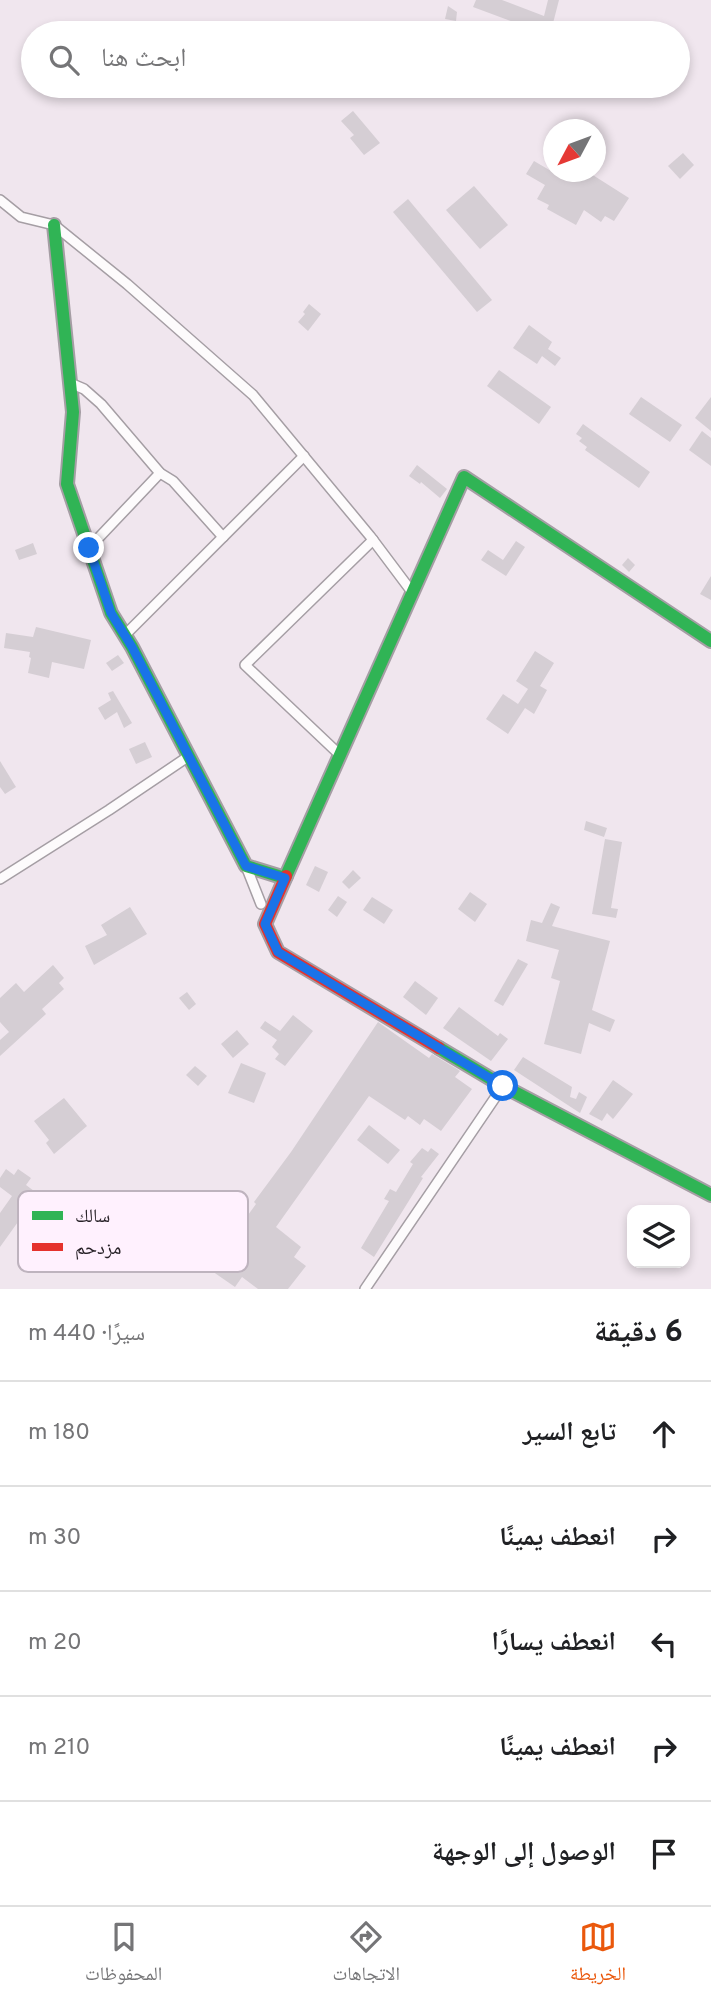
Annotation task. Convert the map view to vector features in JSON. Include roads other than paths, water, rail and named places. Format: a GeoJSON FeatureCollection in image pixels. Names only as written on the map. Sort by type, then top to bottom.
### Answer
{"type":"FeatureCollection","features":[{"type":"Feature","properties":{"kind":"street"},"geometry":{"type":"LineString","coordinates":[[0,200],[21,217],[54,225],[127,284],[253,395],[373,540],[412,592]]}},
{"type":"Feature","properties":{"kind":"street"},"geometry":{"type":"LineString","coordinates":[[54,225],[73,412],[67,484],[111,613],[189,755],[246,866],[261,904]]}},
{"type":"Feature","properties":{"kind":"street"},"geometry":{"type":"LineString","coordinates":[[70,383],[84,389],[101,404],[160,473],[173,481],[223,537]]}},
{"type":"Feature","properties":{"kind":"street"},"geometry":{"type":"LineString","coordinates":[[125,635],[303,456]]}},
{"type":"Feature","properties":{"kind":"street"},"geometry":{"type":"LineString","coordinates":[[89,548],[160,473]]}},
{"type":"Feature","properties":{"kind":"street"},"geometry":{"type":"LineString","coordinates":[[711,640],[464,477],[265,924],[278,952],[503,1086],[711,1195]]}},
{"type":"Feature","properties":{"kind":"street"},"geometry":{"type":"LineString","coordinates":[[340,755],[245,665],[373,540]]}},
{"type":"Feature","properties":{"kind":"street"},"geometry":{"type":"LineString","coordinates":[[0,879],[109,810],[189,755]]}},
{"type":"Feature","properties":{"kind":"street"},"geometry":{"type":"LineString","coordinates":[[246,866],[285,878]]}},
{"type":"Feature","properties":{"kind":"street"},"geometry":{"type":"LineString","coordinates":[[365,1289],[503,1086]]}}]}
